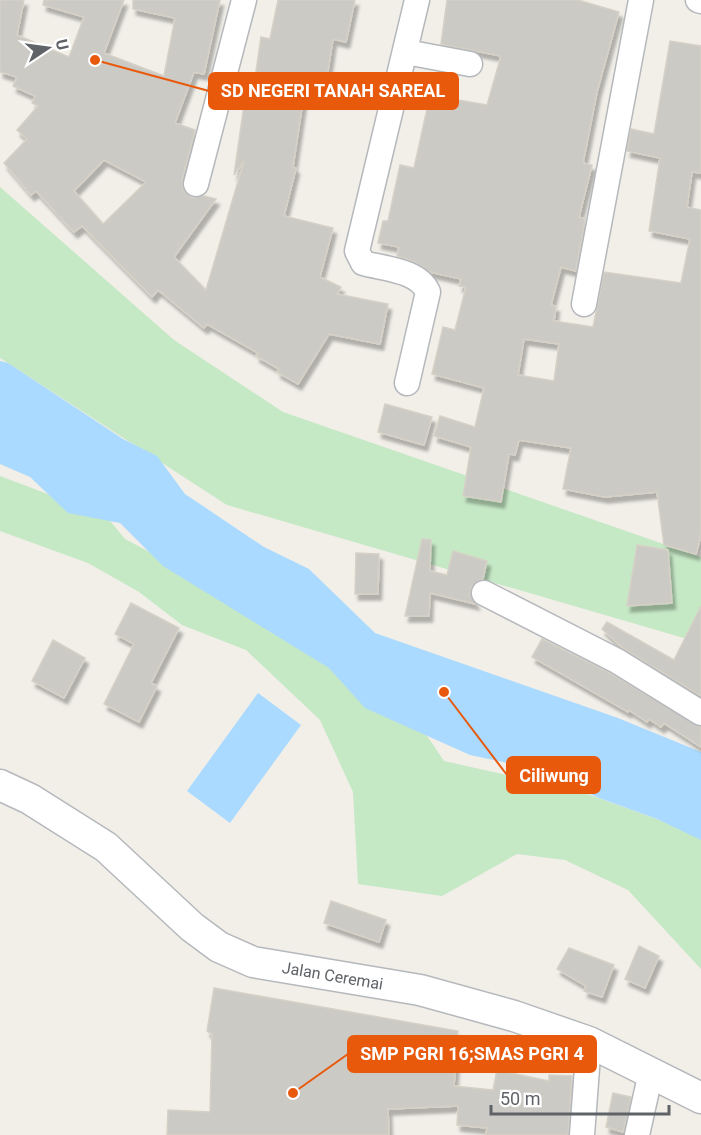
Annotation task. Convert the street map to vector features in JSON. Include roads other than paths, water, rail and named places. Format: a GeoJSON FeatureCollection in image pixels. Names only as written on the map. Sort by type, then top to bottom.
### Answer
{"type":"FeatureCollection","features":[{"type":"Feature","properties":{"kind":"street"},"geometry":{"type":"LineString","coordinates":[[196,184],[244,0]]}},
{"type":"Feature","properties":{"kind":"street"},"geometry":{"type":"LineString","coordinates":[[407,383],[428,292],[416,277],[363,263],[358,258],[357,251],[417,0]]}},
{"type":"Feature","properties":{"kind":"street"},"geometry":{"type":"LineString","coordinates":[[584,304],[641,0]]}},
{"type":"Feature","properties":{"kind":"street"},"geometry":{"type":"LineString","coordinates":[[406,52],[470,64]]}},
{"type":"Feature","properties":{"kind":"street"},"geometry":{"type":"LineString","coordinates":[[484,593],[617,661],[701,713]]}},
{"type":"Feature","properties":{"kind":"street","name":"Jalan Ceremai"},"geometry":{"type":"LineString","coordinates":[[0,785],[30,799],[106,847],[192,927],[219,947],[253,962],[420,990],[514,1016],[589,1042],[701,1098]]}},
{"type":"Feature","properties":{"kind":"street"},"geometry":{"type":"LineString","coordinates":[[582,1135],[589,1042]]}},
{"type":"Feature","properties":{"kind":"street"},"geometry":{"type":"LineString","coordinates":[[637,1135],[651,1072]]}},
{"type":"Feature","properties":{"kind":"water"},"geometry":{"type":"Polygon","coordinates":[[[0,361],[8,363],[123,439],[157,456],[185,494],[264,547],[309,569],[375,633],[618,718],[701,752],[701,840],[657,819],[599,798],[531,768],[470,755],[365,708],[329,668],[163,566],[120,523],[68,513],[30,477],[0,464],[0,361]]]}},
{"type":"Feature","properties":{"kind":"water"},"geometry":{"type":"Polygon","coordinates":[[[258,693],[301,725],[230,823],[187,791],[258,693]]]}},
{"type":"Feature","properties":{"kind":"place","name":"SD NEGERI TANAH SAREAL"},"geometry":{"type":"Point","coordinates":[95,60]}},
{"type":"Feature","properties":{"kind":"place","name":"Ciliwung"},"geometry":{"type":"Point","coordinates":[444,692]}},
{"type":"Feature","properties":{"kind":"place","name":"SMP PGRI 16;SMAS PGRI 4"},"geometry":{"type":"Point","coordinates":[293,1093]}}]}
